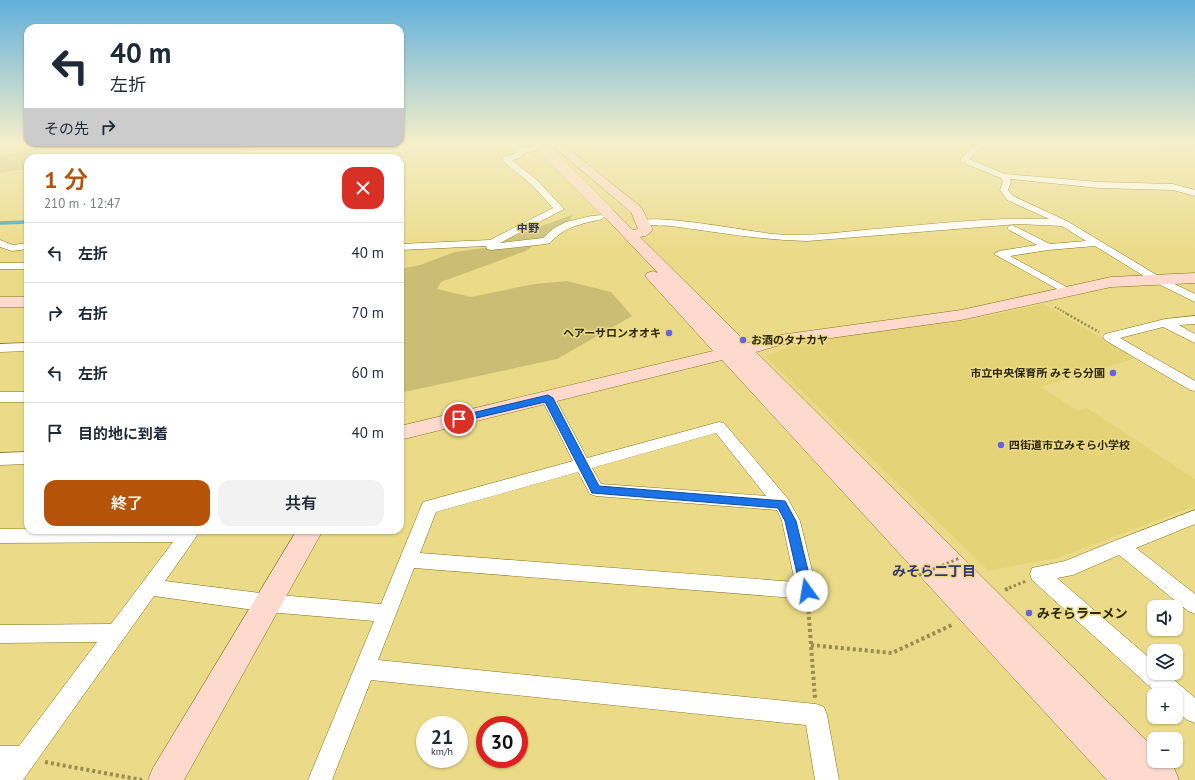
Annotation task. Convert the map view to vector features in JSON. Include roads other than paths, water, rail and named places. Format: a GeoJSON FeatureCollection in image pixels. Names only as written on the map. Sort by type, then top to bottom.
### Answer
{"type":"FeatureCollection","features":[{"type":"Feature","properties":{"kind":"street"},"geometry":{"type":"LineString","coordinates":[[404,247],[492,243],[559,208],[530,178]]}},
{"type":"Feature","properties":{"kind":"street"},"geometry":{"type":"LineString","coordinates":[[560,178],[600,214],[630,235],[734,351]]}},
{"type":"Feature","properties":{"kind":"street"},"geometry":{"type":"LineString","coordinates":[[569,178],[600,214],[980,607],[1162,780]]}},
{"type":"Feature","properties":{"kind":"street"},"geometry":{"type":"LineString","coordinates":[[597,178],[636,210],[643,222],[646,230],[641,233],[630,235]]}},
{"type":"Feature","properties":{"kind":"street"},"geometry":{"type":"LineString","coordinates":[[1005,178],[1007,182],[1004,190],[1010,198],[1064,223],[1156,279],[1195,299]]}},
{"type":"Feature","properties":{"kind":"street"},"geometry":{"type":"LineString","coordinates":[[1029,178],[1099,185],[1174,187],[1195,192]]}},
{"type":"Feature","properties":{"kind":"street"},"geometry":{"type":"LineString","coordinates":[[446,246],[448,249],[453,250],[466,250],[546,241],[553,232],[568,224],[600,214]]}},
{"type":"Feature","properties":{"kind":"street"},"geometry":{"type":"LineString","coordinates":[[643,222],[664,222],[773,237],[807,238],[969,224],[1018,222],[1064,223]]}},
{"type":"Feature","properties":{"kind":"street"},"geometry":{"type":"LineString","coordinates":[[1012,228],[1048,247]]}},
{"type":"Feature","properties":{"kind":"street"},"geometry":{"type":"LineString","coordinates":[[0,243],[12,248],[24,246]]}},
{"type":"Feature","properties":{"kind":"street"},"geometry":{"type":"LineString","coordinates":[[1068,292],[999,254],[1048,247],[1098,243]]}},
{"type":"Feature","properties":{"kind":"street"},"geometry":{"type":"LineString","coordinates":[[0,266],[24,266]]}},
{"type":"Feature","properties":{"kind":"street"},"geometry":{"type":"LineString","coordinates":[[404,432],[780,340],[961,315],[1111,282],[1195,278]]}},
{"type":"Feature","properties":{"kind":"street"},"geometry":{"type":"LineString","coordinates":[[0,302],[24,302]]}},
{"type":"Feature","properties":{"kind":"street"},"geometry":{"type":"LineString","coordinates":[[1195,320],[1164,323],[1109,337],[1195,387]]}},
{"type":"Feature","properties":{"kind":"street"},"geometry":{"type":"LineString","coordinates":[[1164,323],[1195,340]]}},
{"type":"Feature","properties":{"kind":"street"},"geometry":{"type":"LineString","coordinates":[[0,348],[24,347]]}},
{"type":"Feature","properties":{"kind":"street"},"geometry":{"type":"LineString","coordinates":[[0,398],[24,397]]}},
{"type":"Feature","properties":{"kind":"street"},"geometry":{"type":"LineString","coordinates":[[548,398],[596,490],[782,504]]}},
{"type":"Feature","properties":{"kind":"street"},"geometry":{"type":"LineString","coordinates":[[320,780],[429,507],[718,427],[782,504],[791,521],[807,591],[408,560]]}},
{"type":"Feature","properties":{"kind":"street"},"geometry":{"type":"LineString","coordinates":[[0,459],[24,458]]}},
{"type":"Feature","properties":{"kind":"street"},"geometry":{"type":"LineString","coordinates":[[1168,688],[1039,574],[1066,569],[1195,517]]}},
{"type":"Feature","properties":{"kind":"street"},"geometry":{"type":"LineString","coordinates":[[0,536],[95,534]]}},
{"type":"Feature","properties":{"kind":"street"},"geometry":{"type":"LineString","coordinates":[[8,780],[189,534]]}},
{"type":"Feature","properties":{"kind":"street"},"geometry":{"type":"LineString","coordinates":[[165,780],[308,534]]}},
{"type":"Feature","properties":{"kind":"street"},"geometry":{"type":"LineString","coordinates":[[1120,546],[1195,605]]}},
{"type":"Feature","properties":{"kind":"street"},"geometry":{"type":"LineString","coordinates":[[150,587],[268,603],[387,613]]}},
{"type":"Feature","properties":{"kind":"street"},"geometry":{"type":"LineString","coordinates":[[980,607],[1130,780]]}},
{"type":"Feature","properties":{"kind":"street"},"geometry":{"type":"LineString","coordinates":[[0,634],[116,633]]}},
{"type":"Feature","properties":{"kind":"street"},"geometry":{"type":"LineString","coordinates":[[364,669],[816,715],[827,780]]}},
{"type":"Feature","properties":{"kind":"street"},"geometry":{"type":"LineString","coordinates":[[1183,701],[1195,712]]}},
{"type":"Feature","properties":{"kind":"street"},"geometry":{"type":"LineString","coordinates":[[0,758],[24,758]]}},
{"type":"Feature","properties":{"kind":"waterway"},"geometry":{"type":"LineString","coordinates":[[0,223],[24,222]]}},
{"type":"Feature","properties":{"kind":"place","name":"ヘアーサロンオオキ"},"geometry":{"type":"Point","coordinates":[669,333]}},
{"type":"Feature","properties":{"kind":"place","name":"お酒のタナカヤ"},"geometry":{"type":"Point","coordinates":[743,340]}},
{"type":"Feature","properties":{"kind":"place","name":"市立中央保育所 みそら分園"},"geometry":{"type":"Point","coordinates":[1113,373]}},
{"type":"Feature","properties":{"kind":"place","name":"四街道市立みそら小学校"},"geometry":{"type":"Point","coordinates":[1001,445]}},
{"type":"Feature","properties":{"kind":"place","name":"みそらラーメン"},"geometry":{"type":"Point","coordinates":[1029,613]}},
{"type":"Feature","properties":{"kind":"district","name":"中野"},"geometry":{"type":"Point","coordinates":[528,228]}},
{"type":"Feature","properties":{"kind":"district","name":"みそら二丁目"},"geometry":{"type":"Point","coordinates":[934,571]}}]}
